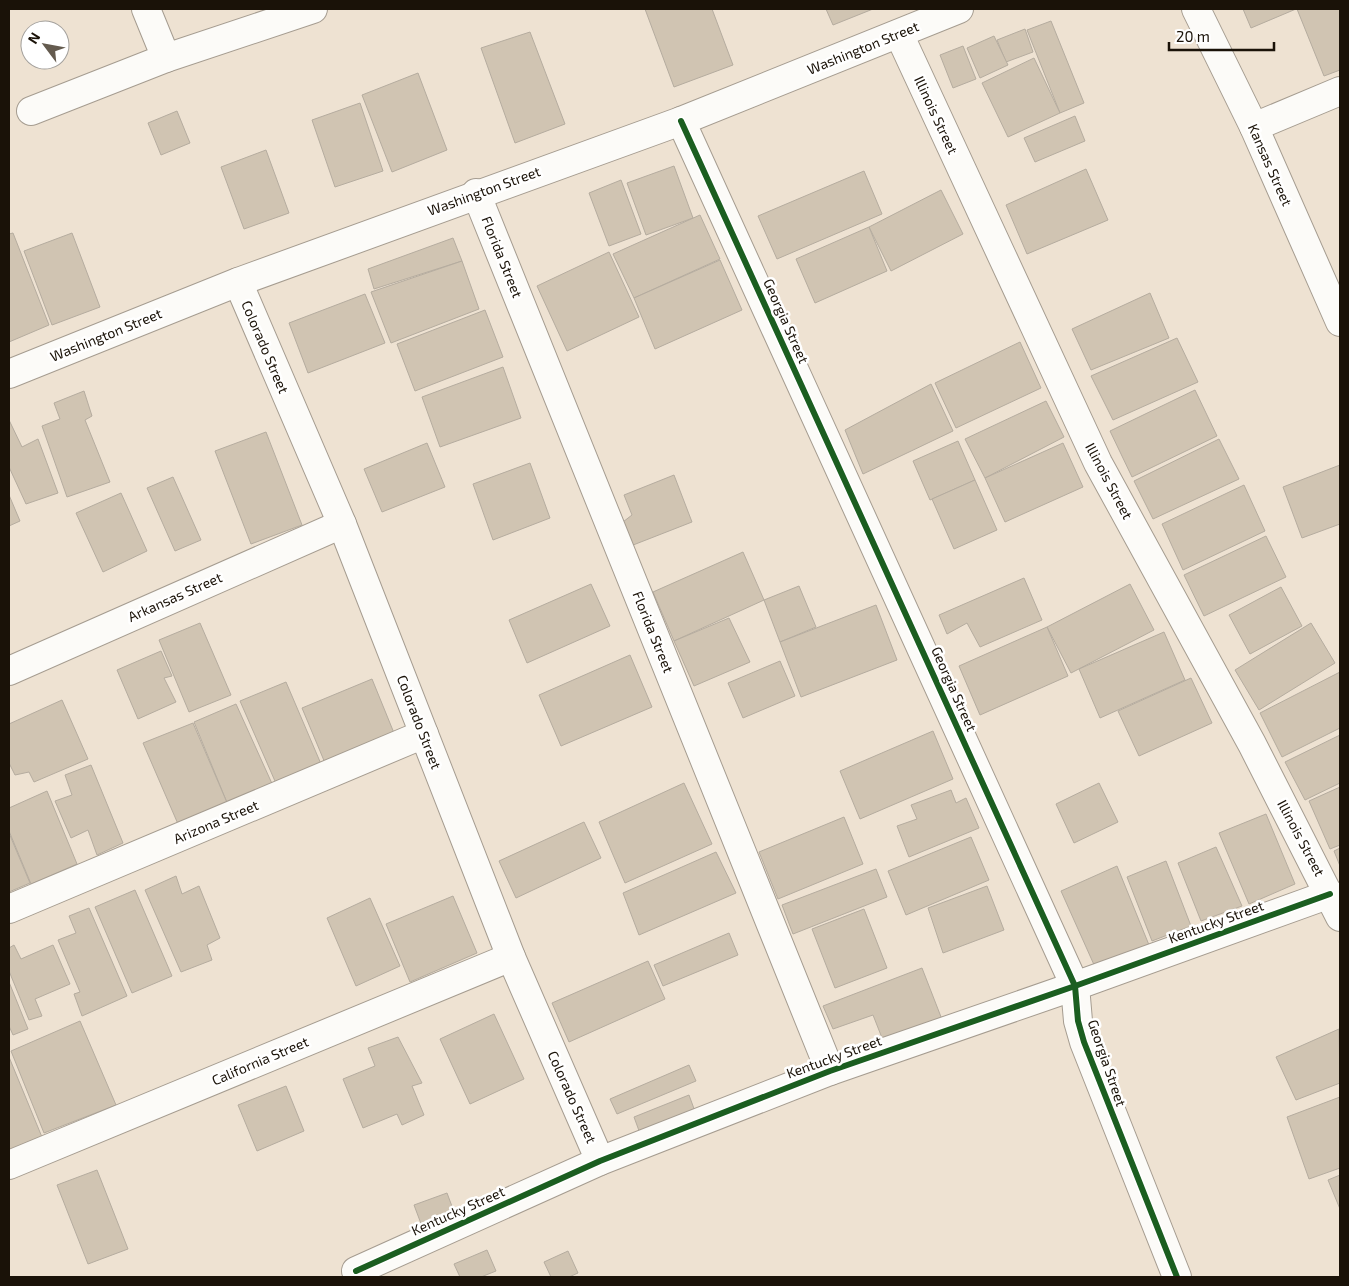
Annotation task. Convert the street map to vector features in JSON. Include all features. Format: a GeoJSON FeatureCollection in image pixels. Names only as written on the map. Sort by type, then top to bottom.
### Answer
{"type":"FeatureCollection","features":[{"type":"Feature","properties":{"kind":"street"},"geometry":{"type":"LineString","coordinates":[[146,9],[166,58]]}},
{"type":"Feature","properties":{"kind":"street"},"geometry":{"type":"LineString","coordinates":[[31,111],[166,58],[313,9]]}},
{"type":"Feature","properties":{"kind":"street","name":"Washington Street"},"geometry":{"type":"LineString","coordinates":[[9,374],[238,282],[476,193],[681,121],[959,9]]}},
{"type":"Feature","properties":{"kind":"street","name":"Kansas Street"},"geometry":{"type":"LineString","coordinates":[[1196,9],[1254,127],[1338,311]]}},
{"type":"Feature","properties":{"kind":"street","name":"Illinois Street"},"geometry":{"type":"LineString","coordinates":[[899,34],[1098,463],[1252,744],[1335,906]]}},
{"type":"Feature","properties":{"kind":"street"},"geometry":{"type":"LineString","coordinates":[[1254,127],[1340,91]]}},
{"type":"Feature","properties":{"kind":"street","name":"Georgia Street"},"geometry":{"type":"LineString","coordinates":[[681,121],[1075,986],[1078,1021],[1084,1042],[1177,1277]]}},
{"type":"Feature","properties":{"kind":"street","name":"Florida Street"},"geometry":{"type":"LineString","coordinates":[[476,193],[830,1071]]}},
{"type":"Feature","properties":{"kind":"street","name":"Colorado Street"},"geometry":{"type":"LineString","coordinates":[[238,282],[342,524],[511,957],[600,1161]]}},
{"type":"Feature","properties":{"kind":"street","name":"Arkansas Street"},"geometry":{"type":"LineString","coordinates":[[9,671],[342,524]]}},
{"type":"Feature","properties":{"kind":"street","name":"Arizona Street"},"geometry":{"type":"LineString","coordinates":[[9,909],[424,734]]}},
{"type":"Feature","properties":{"kind":"street","name":"Kentucky Street"},"geometry":{"type":"LineString","coordinates":[[356,1271],[600,1161],[830,1071],[1075,986],[1335,906]]}},
{"type":"Feature","properties":{"kind":"street","name":"California Street"},"geometry":{"type":"LineString","coordinates":[[9,1165],[511,957]]}},
{"type":"Feature","properties":{"kind":"building"},"geometry":{"type":"Polygon","coordinates":[[[645,9],[712,9],[733,65],[674,87],[645,9]]]}},
{"type":"Feature","properties":{"kind":"building"},"geometry":{"type":"Polygon","coordinates":[[[826,9],[873,9],[833,25],[826,9]]]}},
{"type":"Feature","properties":{"kind":"building"},"geometry":{"type":"Polygon","coordinates":[[[1243,9],[1296,9],[1251,28],[1243,9]]]}},
{"type":"Feature","properties":{"kind":"building"},"geometry":{"type":"Polygon","coordinates":[[[1297,9],[1340,9],[1340,70],[1324,76],[1297,9]]]}},
{"type":"Feature","properties":{"kind":"building"},"geometry":{"type":"Polygon","coordinates":[[[1051,21],[1084,103],[1060,113],[1027,30],[1051,21]]]}},
{"type":"Feature","properties":{"kind":"building"},"geometry":{"type":"Polygon","coordinates":[[[1025,29],[1033,52],[1006,62],[997,40],[1025,29]]]}},
{"type":"Feature","properties":{"kind":"building"},"geometry":{"type":"Polygon","coordinates":[[[530,32],[565,124],[515,143],[481,48],[530,32]]]}},
{"type":"Feature","properties":{"kind":"building"},"geometry":{"type":"Polygon","coordinates":[[[994,36],[1008,65],[980,78],[967,48],[994,36]]]}},
{"type":"Feature","properties":{"kind":"building"},"geometry":{"type":"Polygon","coordinates":[[[963,46],[976,79],[953,88],[940,55],[963,46]]]}},
{"type":"Feature","properties":{"kind":"building"},"geometry":{"type":"Polygon","coordinates":[[[1034,58],[1060,113],[1008,137],[982,83],[1034,58]]]}},
{"type":"Feature","properties":{"kind":"building"},"geometry":{"type":"Polygon","coordinates":[[[418,73],[447,150],[392,172],[362,95],[418,73]]]}},
{"type":"Feature","properties":{"kind":"building"},"geometry":{"type":"Polygon","coordinates":[[[360,103],[383,171],[335,187],[312,120],[360,103]]]}},
{"type":"Feature","properties":{"kind":"building"},"geometry":{"type":"Polygon","coordinates":[[[177,111],[190,143],[161,155],[148,123],[177,111]]]}},
{"type":"Feature","properties":{"kind":"building"},"geometry":{"type":"Polygon","coordinates":[[[1075,116],[1085,141],[1035,162],[1024,138],[1075,116]]]}},
{"type":"Feature","properties":{"kind":"building"},"geometry":{"type":"Polygon","coordinates":[[[266,150],[289,213],[244,229],[221,167],[266,150]]]}},
{"type":"Feature","properties":{"kind":"building"},"geometry":{"type":"Polygon","coordinates":[[[674,166],[693,218],[646,235],[627,183],[674,166]]]}},
{"type":"Feature","properties":{"kind":"building"},"geometry":{"type":"Polygon","coordinates":[[[1086,169],[1108,220],[1027,254],[1006,205],[1086,169]]]}},
{"type":"Feature","properties":{"kind":"building"},"geometry":{"type":"Polygon","coordinates":[[[864,171],[882,214],[777,259],[758,216],[864,171]]]}},
{"type":"Feature","properties":{"kind":"building"},"geometry":{"type":"Polygon","coordinates":[[[621,180],[641,234],[609,246],[589,193],[621,180]]]}},
{"type":"Feature","properties":{"kind":"building"},"geometry":{"type":"Polygon","coordinates":[[[941,190],[963,234],[891,271],[869,227],[941,190]]]}},
{"type":"Feature","properties":{"kind":"building"},"geometry":{"type":"Polygon","coordinates":[[[700,215],[720,259],[634,298],[613,254],[700,215]]]}},
{"type":"Feature","properties":{"kind":"building"},"geometry":{"type":"Polygon","coordinates":[[[869,227],[887,271],[815,303],[796,259],[869,227]]]}},
{"type":"Feature","properties":{"kind":"building"},"geometry":{"type":"Polygon","coordinates":[[[13,233],[49,325],[9,342],[9,234],[13,233]]]}},
{"type":"Feature","properties":{"kind":"building"},"geometry":{"type":"Polygon","coordinates":[[[72,233],[100,307],[52,325],[24,251],[72,233]]]}},
{"type":"Feature","properties":{"kind":"building"},"geometry":{"type":"Polygon","coordinates":[[[453,238],[462,261],[374,289],[368,269],[453,238]]]}},
{"type":"Feature","properties":{"kind":"building"},"geometry":{"type":"Polygon","coordinates":[[[609,252],[639,317],[567,351],[537,286],[609,252]]]}},
{"type":"Feature","properties":{"kind":"building"},"geometry":{"type":"Polygon","coordinates":[[[720,260],[742,310],[655,349],[634,298],[720,260]]]}},
{"type":"Feature","properties":{"kind":"building"},"geometry":{"type":"Polygon","coordinates":[[[462,261],[479,309],[391,343],[371,292],[462,261]]]}},
{"type":"Feature","properties":{"kind":"building"},"geometry":{"type":"Polygon","coordinates":[[[1150,293],[1169,338],[1091,370],[1072,329],[1150,293]]]}},
{"type":"Feature","properties":{"kind":"building"},"geometry":{"type":"Polygon","coordinates":[[[365,294],[385,343],[308,373],[289,323],[365,294]]]}},
{"type":"Feature","properties":{"kind":"building"},"geometry":{"type":"Polygon","coordinates":[[[485,310],[503,357],[415,391],[397,344],[485,310]]]}},
{"type":"Feature","properties":{"kind":"building"},"geometry":{"type":"Polygon","coordinates":[[[1177,338],[1198,382],[1113,420],[1091,376],[1177,338]]]}},
{"type":"Feature","properties":{"kind":"building"},"geometry":{"type":"Polygon","coordinates":[[[1020,342],[1041,388],[956,428],[935,383],[1020,342]]]}},
{"type":"Feature","properties":{"kind":"building"},"geometry":{"type":"Polygon","coordinates":[[[503,367],[521,418],[440,447],[422,397],[503,367]]]}},
{"type":"Feature","properties":{"kind":"building"},"geometry":{"type":"Polygon","coordinates":[[[931,384],[953,431],[863,474],[845,430],[931,384]]]}},
{"type":"Feature","properties":{"kind":"building"},"geometry":{"type":"Polygon","coordinates":[[[1195,390],[1217,436],[1132,477],[1110,431],[1195,390]]]}},
{"type":"Feature","properties":{"kind":"building"},"geometry":{"type":"Polygon","coordinates":[[[84,391],[92,416],[85,420],[110,482],[67,497],[42,426],[60,419],[54,403],[84,391]]]}},
{"type":"Feature","properties":{"kind":"building"},"geometry":{"type":"Polygon","coordinates":[[[1046,401],[1064,437],[985,478],[965,439],[1046,401]]]}},
{"type":"Feature","properties":{"kind":"building"},"geometry":{"type":"Polygon","coordinates":[[[9,420],[22,447],[38,439],[58,493],[26,504],[9,467],[9,420]]]}},
{"type":"Feature","properties":{"kind":"building"},"geometry":{"type":"Polygon","coordinates":[[[266,432],[302,525],[251,544],[215,451],[266,432]]]}},
{"type":"Feature","properties":{"kind":"building"},"geometry":{"type":"Polygon","coordinates":[[[1219,439],[1239,479],[1153,519],[1134,481],[1219,439]]]}},
{"type":"Feature","properties":{"kind":"building"},"geometry":{"type":"Polygon","coordinates":[[[958,441],[975,480],[930,500],[913,461],[958,441]]]}},
{"type":"Feature","properties":{"kind":"building"},"geometry":{"type":"Polygon","coordinates":[[[427,443],[445,487],[382,512],[364,469],[427,443]]]}},
{"type":"Feature","properties":{"kind":"building"},"geometry":{"type":"Polygon","coordinates":[[[1063,443],[1083,487],[1005,522],[985,478],[1063,443]]]}},
{"type":"Feature","properties":{"kind":"building"},"geometry":{"type":"Polygon","coordinates":[[[530,463],[550,518],[493,540],[473,484],[530,463]]]}},
{"type":"Feature","properties":{"kind":"building"},"geometry":{"type":"Polygon","coordinates":[[[1340,465],[1340,524],[1302,538],[1283,487],[1340,465]]]}},
{"type":"Feature","properties":{"kind":"building"},"geometry":{"type":"Polygon","coordinates":[[[674,475],[692,522],[628,547],[619,525],[632,515],[624,495],[674,475]]]}},
{"type":"Feature","properties":{"kind":"building"},"geometry":{"type":"Polygon","coordinates":[[[173,477],[201,540],[175,551],[147,488],[173,477]]]}},
{"type":"Feature","properties":{"kind":"building"},"geometry":{"type":"Polygon","coordinates":[[[975,480],[997,530],[954,549],[932,499],[975,480]]]}},
{"type":"Feature","properties":{"kind":"building"},"geometry":{"type":"Polygon","coordinates":[[[1244,485],[1265,531],[1183,570],[1162,524],[1244,485]]]}},
{"type":"Feature","properties":{"kind":"building"},"geometry":{"type":"Polygon","coordinates":[[[121,493],[147,551],[103,572],[76,513],[121,493]]]}},
{"type":"Feature","properties":{"kind":"building"},"geometry":{"type":"Polygon","coordinates":[[[9,495],[20,521],[9,526],[9,495]]]}},
{"type":"Feature","properties":{"kind":"building"},"geometry":{"type":"Polygon","coordinates":[[[1266,536],[1286,577],[1204,616],[1184,575],[1266,536]]]}},
{"type":"Feature","properties":{"kind":"building"},"geometry":{"type":"Polygon","coordinates":[[[743,552],[764,600],[674,641],[653,592],[743,552]]]}},
{"type":"Feature","properties":{"kind":"building"},"geometry":{"type":"Polygon","coordinates":[[[1024,578],[1042,620],[980,647],[967,623],[947,634],[939,615],[1024,578]]]}},
{"type":"Feature","properties":{"kind":"building"},"geometry":{"type":"Polygon","coordinates":[[[591,584],[610,626],[527,663],[509,620],[591,584]]]}},
{"type":"Feature","properties":{"kind":"building"},"geometry":{"type":"Polygon","coordinates":[[[1130,584],[1154,630],[1071,673],[1047,627],[1130,584]]]}},
{"type":"Feature","properties":{"kind":"building"},"geometry":{"type":"Polygon","coordinates":[[[799,586],[816,627],[780,642],[764,600],[799,586]]]}},
{"type":"Feature","properties":{"kind":"building"},"geometry":{"type":"Polygon","coordinates":[[[1281,587],[1302,626],[1250,654],[1229,615],[1281,587]]]}},
{"type":"Feature","properties":{"kind":"building"},"geometry":{"type":"Polygon","coordinates":[[[876,605],[897,660],[801,697],[780,642],[876,605]]]}},
{"type":"Feature","properties":{"kind":"building"},"geometry":{"type":"Polygon","coordinates":[[[729,618],[750,662],[694,686],[674,641],[729,618]]]}},
{"type":"Feature","properties":{"kind":"building"},"geometry":{"type":"Polygon","coordinates":[[[200,623],[231,695],[189,712],[159,640],[200,623]]]}},
{"type":"Feature","properties":{"kind":"building"},"geometry":{"type":"Polygon","coordinates":[[[1311,623],[1335,663],[1259,710],[1235,670],[1311,623]]]}},
{"type":"Feature","properties":{"kind":"building"},"geometry":{"type":"Polygon","coordinates":[[[1047,627],[1068,676],[980,715],[959,666],[1047,627]]]}},
{"type":"Feature","properties":{"kind":"building"},"geometry":{"type":"Polygon","coordinates":[[[1164,632],[1185,680],[1100,718],[1079,669],[1164,632]]]}},
{"type":"Feature","properties":{"kind":"building"},"geometry":{"type":"Polygon","coordinates":[[[161,651],[172,676],[164,678],[176,702],[138,719],[117,670],[161,651]]]}},
{"type":"Feature","properties":{"kind":"building"},"geometry":{"type":"Polygon","coordinates":[[[630,655],[652,707],[561,746],[539,695],[630,655]]]}},
{"type":"Feature","properties":{"kind":"building"},"geometry":{"type":"Polygon","coordinates":[[[780,661],[795,696],[743,718],[728,683],[780,661]]]}},
{"type":"Feature","properties":{"kind":"building"},"geometry":{"type":"Polygon","coordinates":[[[1340,672],[1340,728],[1282,757],[1260,713],[1340,672]]]}},
{"type":"Feature","properties":{"kind":"building"},"geometry":{"type":"Polygon","coordinates":[[[1191,678],[1212,723],[1139,756],[1118,711],[1191,678]]]}},
{"type":"Feature","properties":{"kind":"building"},"geometry":{"type":"Polygon","coordinates":[[[372,679],[394,733],[325,763],[302,708],[372,679]]]}},
{"type":"Feature","properties":{"kind":"building"},"geometry":{"type":"Polygon","coordinates":[[[286,682],[324,771],[278,788],[240,701],[286,682]]]}},
{"type":"Feature","properties":{"kind":"building"},"geometry":{"type":"Polygon","coordinates":[[[62,700],[88,759],[34,782],[29,772],[15,775],[9,763],[9,724],[62,700]]]}},
{"type":"Feature","properties":{"kind":"building"},"geometry":{"type":"Polygon","coordinates":[[[236,704],[274,788],[228,805],[194,722],[236,704]]]}},
{"type":"Feature","properties":{"kind":"building"},"geometry":{"type":"Polygon","coordinates":[[[193,723],[228,805],[178,824],[143,743],[193,723]]]}},
{"type":"Feature","properties":{"kind":"building"},"geometry":{"type":"Polygon","coordinates":[[[933,731],[953,779],[860,819],[840,771],[933,731]]]}},
{"type":"Feature","properties":{"kind":"building"},"geometry":{"type":"Polygon","coordinates":[[[1340,735],[1340,783],[1305,800],[1285,762],[1340,735]]]}},
{"type":"Feature","properties":{"kind":"building"},"geometry":{"type":"Polygon","coordinates":[[[91,765],[123,843],[97,855],[88,830],[71,838],[55,801],[72,795],[65,775],[91,765]]]}},
{"type":"Feature","properties":{"kind":"building"},"geometry":{"type":"Polygon","coordinates":[[[684,783],[712,844],[625,883],[599,822],[684,783]]]}},
{"type":"Feature","properties":{"kind":"building"},"geometry":{"type":"Polygon","coordinates":[[[1099,783],[1118,822],[1074,843],[1056,804],[1099,783]]]}},
{"type":"Feature","properties":{"kind":"building"},"geometry":{"type":"Polygon","coordinates":[[[1340,787],[1340,845],[1330,849],[1309,801],[1340,787]]]}},
{"type":"Feature","properties":{"kind":"building"},"geometry":{"type":"Polygon","coordinates":[[[951,790],[956,803],[966,798],[979,828],[909,857],[897,826],[917,819],[911,805],[951,790]]]}},
{"type":"Feature","properties":{"kind":"building"},"geometry":{"type":"Polygon","coordinates":[[[47,791],[77,864],[31,884],[9,831],[9,808],[47,791]]]}},
{"type":"Feature","properties":{"kind":"building"},"geometry":{"type":"Polygon","coordinates":[[[1266,814],[1295,884],[1249,904],[1219,833],[1266,814]]]}},
{"type":"Feature","properties":{"kind":"building"},"geometry":{"type":"Polygon","coordinates":[[[844,817],[863,864],[778,899],[759,852],[844,817]]]}},
{"type":"Feature","properties":{"kind":"building"},"geometry":{"type":"Polygon","coordinates":[[[584,822],[601,858],[516,898],[499,861],[584,822]]]}},
{"type":"Feature","properties":{"kind":"building"},"geometry":{"type":"Polygon","coordinates":[[[9,833],[30,883],[9,892],[9,833]]]}},
{"type":"Feature","properties":{"kind":"building"},"geometry":{"type":"Polygon","coordinates":[[[971,837],[989,880],[906,915],[888,871],[971,837]]]}},
{"type":"Feature","properties":{"kind":"building"},"geometry":{"type":"Polygon","coordinates":[[[1216,847],[1242,906],[1201,921],[1178,863],[1216,847]]]}},
{"type":"Feature","properties":{"kind":"building"},"geometry":{"type":"Polygon","coordinates":[[[1340,848],[1340,866],[1334,851],[1340,848]]]}},
{"type":"Feature","properties":{"kind":"building"},"geometry":{"type":"Polygon","coordinates":[[[716,852],[736,893],[639,935],[623,893],[716,852]]]}},
{"type":"Feature","properties":{"kind":"building"},"geometry":{"type":"Polygon","coordinates":[[[1166,861],[1191,926],[1152,941],[1127,877],[1166,861]]]}},
{"type":"Feature","properties":{"kind":"building"},"geometry":{"type":"Polygon","coordinates":[[[1117,866],[1149,945],[1095,967],[1061,891],[1117,866]]]}},
{"type":"Feature","properties":{"kind":"building"},"geometry":{"type":"Polygon","coordinates":[[[876,869],[887,897],[793,934],[782,905],[876,869]]]}},
{"type":"Feature","properties":{"kind":"building"},"geometry":{"type":"Polygon","coordinates":[[[176,876],[182,894],[199,886],[220,938],[207,945],[212,960],[181,972],[145,890],[176,876]]]}},
{"type":"Feature","properties":{"kind":"building"},"geometry":{"type":"Polygon","coordinates":[[[987,886],[1004,930],[943,953],[928,908],[987,886]]]}},
{"type":"Feature","properties":{"kind":"building"},"geometry":{"type":"Polygon","coordinates":[[[135,890],[172,976],[132,993],[95,907],[135,890]]]}},
{"type":"Feature","properties":{"kind":"building"},"geometry":{"type":"Polygon","coordinates":[[[453,896],[477,953],[410,982],[386,924],[453,896]]]}},
{"type":"Feature","properties":{"kind":"building"},"geometry":{"type":"Polygon","coordinates":[[[370,898],[400,966],[356,986],[327,918],[370,898]]]}},
{"type":"Feature","properties":{"kind":"building"},"geometry":{"type":"Polygon","coordinates":[[[89,908],[127,996],[82,1016],[74,994],[80,992],[58,940],[76,933],[69,916],[89,908]]]}},
{"type":"Feature","properties":{"kind":"building"},"geometry":{"type":"Polygon","coordinates":[[[864,909],[887,968],[835,988],[812,929],[864,909]]]}},
{"type":"Feature","properties":{"kind":"building"},"geometry":{"type":"Polygon","coordinates":[[[729,933],[738,955],[663,986],[654,965],[729,933]]]}},
{"type":"Feature","properties":{"kind":"building"},"geometry":{"type":"Polygon","coordinates":[[[14,945],[21,959],[53,945],[70,984],[35,999],[42,1016],[29,1020],[9,971],[9,948],[14,945]]]}},
{"type":"Feature","properties":{"kind":"building"},"geometry":{"type":"Polygon","coordinates":[[[648,961],[665,999],[569,1042],[552,1003],[648,961]]]}},
{"type":"Feature","properties":{"kind":"building"},"geometry":{"type":"Polygon","coordinates":[[[922,968],[943,1022],[884,1043],[873,1015],[833,1029],[823,1006],[922,968]]]}},
{"type":"Feature","properties":{"kind":"building"},"geometry":{"type":"Polygon","coordinates":[[[9,982],[28,1029],[13,1035],[9,1026],[9,982]]]}},
{"type":"Feature","properties":{"kind":"building"},"geometry":{"type":"Polygon","coordinates":[[[494,1014],[524,1079],[470,1104],[440,1039],[494,1014]]]}},
{"type":"Feature","properties":{"kind":"building"},"geometry":{"type":"Polygon","coordinates":[[[80,1021],[116,1105],[44,1133],[11,1051],[80,1021]]]}},
{"type":"Feature","properties":{"kind":"building"},"geometry":{"type":"Polygon","coordinates":[[[1339,1029],[1340,1083],[1296,1100],[1276,1057],[1339,1029]]]}},
{"type":"Feature","properties":{"kind":"building"},"geometry":{"type":"Polygon","coordinates":[[[398,1037],[422,1083],[412,1086],[424,1115],[402,1125],[397,1114],[363,1128],[343,1079],[375,1066],[368,1048],[398,1037]]]}},
{"type":"Feature","properties":{"kind":"building"},"geometry":{"type":"Polygon","coordinates":[[[9,1057],[44,1142],[9,1156],[9,1057]]]}},
{"type":"Feature","properties":{"kind":"building"},"geometry":{"type":"Polygon","coordinates":[[[689,1065],[696,1081],[617,1114],[610,1099],[689,1065]]]}},
{"type":"Feature","properties":{"kind":"building"},"geometry":{"type":"Polygon","coordinates":[[[286,1086],[304,1131],[257,1151],[238,1105],[286,1086]]]}},
{"type":"Feature","properties":{"kind":"building"},"geometry":{"type":"Polygon","coordinates":[[[689,1095],[697,1117],[642,1139],[634,1117],[689,1095]]]}},
{"type":"Feature","properties":{"kind":"building"},"geometry":{"type":"Polygon","coordinates":[[[1340,1097],[1340,1168],[1309,1179],[1287,1117],[1340,1097]]]}},
{"type":"Feature","properties":{"kind":"building"},"geometry":{"type":"Polygon","coordinates":[[[97,1170],[128,1249],[88,1264],[57,1185],[97,1170]]]}},
{"type":"Feature","properties":{"kind":"building"},"geometry":{"type":"Polygon","coordinates":[[[1340,1175],[1340,1209],[1328,1180],[1340,1175]]]}},
{"type":"Feature","properties":{"kind":"building"},"geometry":{"type":"Polygon","coordinates":[[[447,1193],[456,1217],[423,1229],[414,1205],[447,1193]]]}},
{"type":"Feature","properties":{"kind":"building"},"geometry":{"type":"Polygon","coordinates":[[[487,1250],[496,1271],[481,1277],[460,1277],[454,1264],[487,1250]]]}},
{"type":"Feature","properties":{"kind":"building"},"geometry":{"type":"Polygon","coordinates":[[[568,1251],[578,1273],[569,1277],[551,1277],[544,1262],[568,1251]]]}},
{"type":"Feature","properties":{"kind":"cycle path"},"geometry":{"type":"LineString","coordinates":[[681,121],[1075,986],[1078,1021],[1084,1042],[1177,1277]]}},
{"type":"Feature","properties":{"kind":"cycle path"},"geometry":{"type":"LineString","coordinates":[[356,1271],[600,1161],[830,1071],[1075,986],[1330,894]]}}]}
